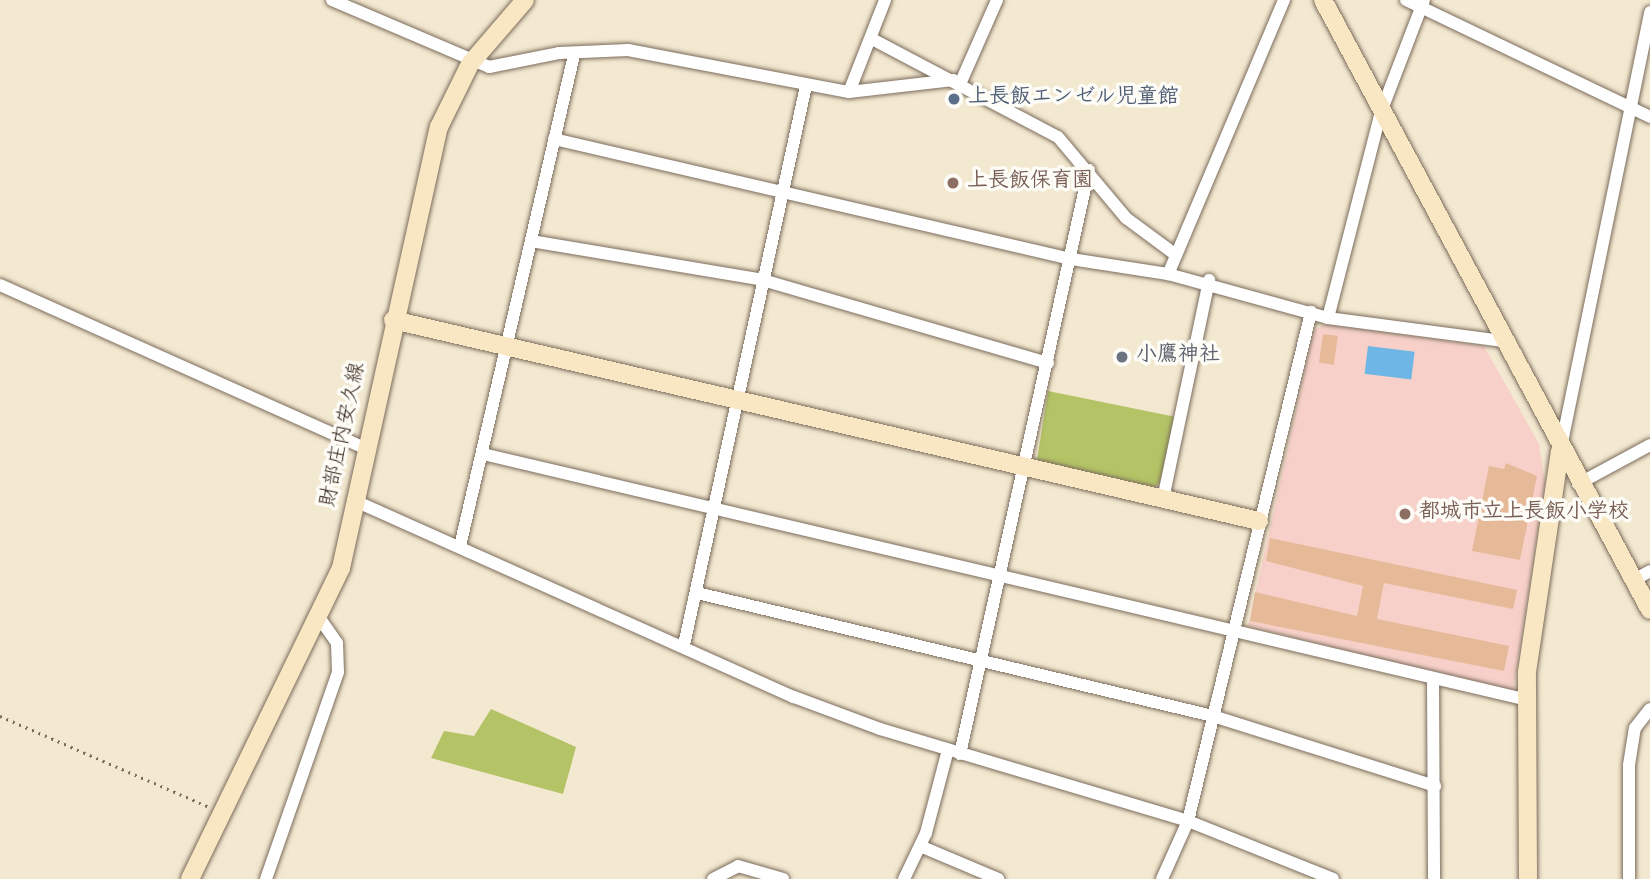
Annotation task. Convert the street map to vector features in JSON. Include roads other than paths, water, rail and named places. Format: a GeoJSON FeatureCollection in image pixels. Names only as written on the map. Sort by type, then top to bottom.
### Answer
{"type":"FeatureCollection","features":[{"type":"Feature","properties":{"kind":"street"},"geometry":{"type":"LineString","coordinates":[[332,0],[470,64],[640,50],[807,86],[849,92],[956,82]]}},
{"type":"Feature","properties":{"kind":"street","name":"財部庄内安久線"},"geometry":{"type":"LineString","coordinates":[[190,879],[320,619],[341,568],[393,320],[439,127],[470,64],[525,0]]}},
{"type":"Feature","properties":{"kind":"street"},"geometry":{"type":"LineString","coordinates":[[849,92],[872,39],[885,0]]}},
{"type":"Feature","properties":{"kind":"street"},"geometry":{"type":"LineString","coordinates":[[956,82],[997,0]]}},
{"type":"Feature","properties":{"kind":"street"},"geometry":{"type":"LineString","coordinates":[[1168,274],[1284,0]]}},
{"type":"Feature","properties":{"kind":"street"},"geometry":{"type":"LineString","coordinates":[[1322,0],[1578,484],[1650,610]]}},
{"type":"Feature","properties":{"kind":"street"},"geometry":{"type":"LineString","coordinates":[[1406,0],[1422,4],[1630,111],[1650,117]]}},
{"type":"Feature","properties":{"kind":"street"},"geometry":{"type":"LineString","coordinates":[[1328,318],[1381,112],[1422,4]]}},
{"type":"Feature","properties":{"kind":"street"},"geometry":{"type":"LineString","coordinates":[[1528,879],[1528,701],[1535,594],[1560,450],[1650,12]]}},
{"type":"Feature","properties":{"kind":"street"},"geometry":{"type":"LineString","coordinates":[[872,39],[1058,137],[1089,170],[1126,218],[1176,255]]}},
{"type":"Feature","properties":{"kind":"street"},"geometry":{"type":"LineString","coordinates":[[460,546],[574,55]]}},
{"type":"Feature","properties":{"kind":"street"},"geometry":{"type":"LineString","coordinates":[[684,645],[739,399],[759,279],[807,86]]}},
{"type":"Feature","properties":{"kind":"street"},"geometry":{"type":"LineString","coordinates":[[554,139],[1071,259],[1209,280],[1328,318],[1503,341]]}},
{"type":"Feature","properties":{"kind":"street"},"geometry":{"type":"LineString","coordinates":[[904,879],[920,846],[954,752],[983,660],[1089,170]]}},
{"type":"Feature","properties":{"kind":"street"},"geometry":{"type":"LineString","coordinates":[[531,240],[759,279],[1048,363]]}},
{"type":"Feature","properties":{"kind":"street"},"geometry":{"type":"LineString","coordinates":[[1163,499],[1209,280]]}},
{"type":"Feature","properties":{"kind":"street"},"geometry":{"type":"LineString","coordinates":[[0,285],[365,448]]}},
{"type":"Feature","properties":{"kind":"street"},"geometry":{"type":"LineString","coordinates":[[1162,879],[1188,821],[1311,312]]}},
{"type":"Feature","properties":{"kind":"street"},"geometry":{"type":"LineString","coordinates":[[393,320],[1259,521]]}},
{"type":"Feature","properties":{"kind":"street"},"geometry":{"type":"LineString","coordinates":[[1578,484],[1650,445]]}},
{"type":"Feature","properties":{"kind":"street"},"geometry":{"type":"LineString","coordinates":[[483,454],[1002,574],[1528,701]]}},
{"type":"Feature","properties":{"kind":"street"},"geometry":{"type":"LineString","coordinates":[[354,500],[684,645],[794,697],[954,752],[1188,821],[1333,879]]}},
{"type":"Feature","properties":{"kind":"street"},"geometry":{"type":"LineString","coordinates":[[1634,580],[1650,571]]}},
{"type":"Feature","properties":{"kind":"street"},"geometry":{"type":"LineString","coordinates":[[696,593],[1213,716],[1435,786]]}},
{"type":"Feature","properties":{"kind":"street"},"geometry":{"type":"LineString","coordinates":[[266,879],[338,672],[337,643],[320,619]]}},
{"type":"Feature","properties":{"kind":"street"},"geometry":{"type":"LineString","coordinates":[[1433,678],[1434,879]]}},
{"type":"Feature","properties":{"kind":"street"},"geometry":{"type":"LineString","coordinates":[[1629,879],[1629,765],[1636,728],[1650,709]]}},
{"type":"Feature","properties":{"kind":"street"},"geometry":{"type":"LineString","coordinates":[[920,846],[998,879]]}},
{"type":"Feature","properties":{"kind":"street"},"geometry":{"type":"LineString","coordinates":[[713,879],[738,866],[783,879]]}},
{"type":"Feature","properties":{"kind":"water"},"geometry":{"type":"Polygon","coordinates":[[[1368,346],[1415,352],[1411,380],[1365,374],[1368,346]]]}},
{"type":"Feature","properties":{"kind":"place","name":"上長飯エンゼル児童館"},"geometry":{"type":"Point","coordinates":[954,99]}},
{"type":"Feature","properties":{"kind":"place","name":"上長飯保育園"},"geometry":{"type":"Point","coordinates":[953,183]}},
{"type":"Feature","properties":{"kind":"place","name":"小鷹神社"},"geometry":{"type":"Point","coordinates":[1122,357]}},
{"type":"Feature","properties":{"kind":"place","name":"都城市立上長飯小学校"},"geometry":{"type":"Point","coordinates":[1405,514]}}]}
